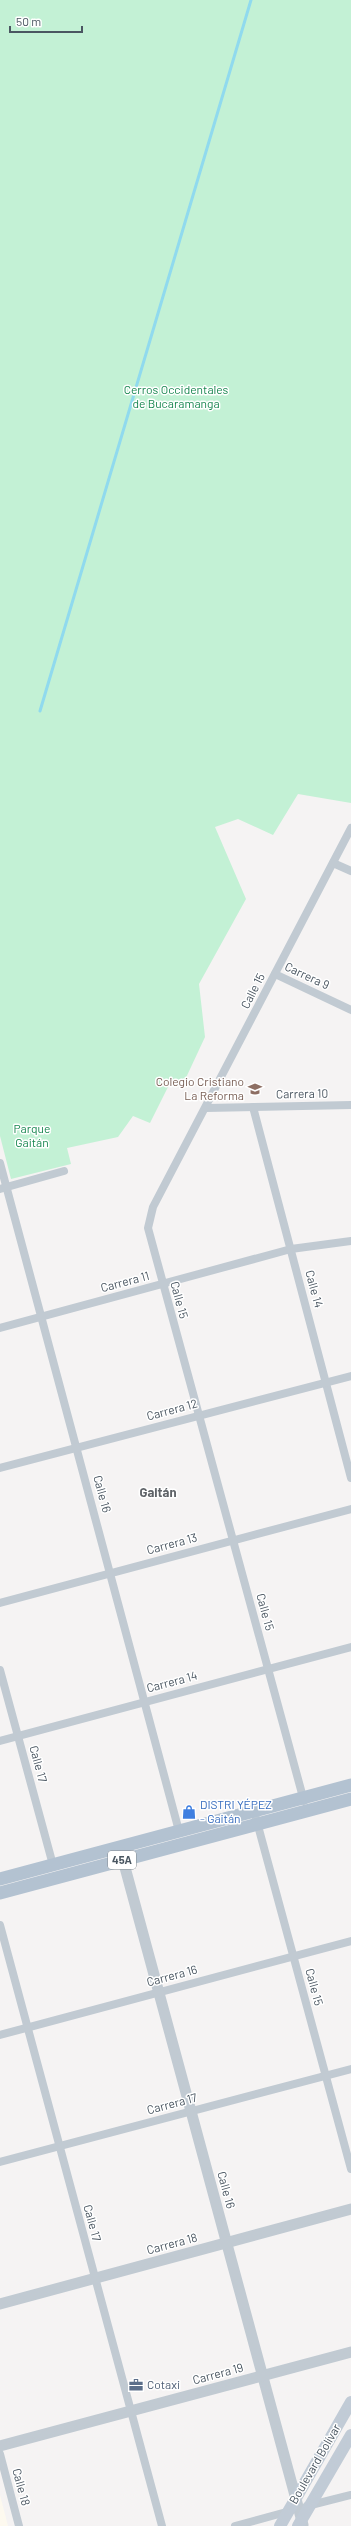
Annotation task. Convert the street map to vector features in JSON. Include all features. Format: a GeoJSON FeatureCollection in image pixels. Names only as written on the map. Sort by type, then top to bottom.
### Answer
{"type":"FeatureCollection","features":[{"type":"Feature","properties":{"kind":"main road","name":"45A"},"geometry":{"type":"LineString","coordinates":[[0,1879],[351,1785]]}},
{"type":"Feature","properties":{"kind":"main road","name":"45A"},"geometry":{"type":"LineString","coordinates":[[0,1893],[351,1799]]}},
{"type":"Feature","properties":{"kind":"main road","name":"Boulevard Bolívar"},"geometry":{"type":"LineString","coordinates":[[299,2514],[351,2402]]}},
{"type":"Feature","properties":{"kind":"main road","name":"Boulevard Bolívar"},"geometry":{"type":"LineString","coordinates":[[280,2526],[299,2514],[351,2435]]}},
{"type":"Feature","properties":{"kind":"street","name":"Calle 15"},"geometry":{"type":"LineString","coordinates":[[306,1811],[148,1228],[150,1216],[351,828]]}},
{"type":"Feature","properties":{"kind":"street"},"geometry":{"type":"LineString","coordinates":[[333,863],[351,871]]}},
{"type":"Feature","properties":{"kind":"street","name":"Carrera 9"},"geometry":{"type":"LineString","coordinates":[[275,974],[351,1010]]}},
{"type":"Feature","properties":{"kind":"street","name":"Carrera 10"},"geometry":{"type":"LineString","coordinates":[[206,1108],[351,1104]]}},
{"type":"Feature","properties":{"kind":"street","name":"Calle 14"},"geometry":{"type":"LineString","coordinates":[[253,1107],[351,1478]]}},
{"type":"Feature","properties":{"kind":"street","name":"Calle 16"},"geometry":{"type":"LineString","coordinates":[[0,1163],[3,1188],[41,1317],[179,1831]]}},
{"type":"Feature","properties":{"kind":"street"},"geometry":{"type":"LineString","coordinates":[[3,1188],[64,1171]]}},
{"type":"Feature","properties":{"kind":"street","name":"Carrera 11"},"geometry":{"type":"LineString","coordinates":[[0,1328],[291,1249],[351,1241]]}},
{"type":"Feature","properties":{"kind":"street","name":"Carrera 12"},"geometry":{"type":"LineString","coordinates":[[0,1468],[351,1376]]}},
{"type":"Feature","properties":{"kind":"street","name":"Carrera 13"},"geometry":{"type":"LineString","coordinates":[[0,1603],[351,1509]]}},
{"type":"Feature","properties":{"kind":"street","name":"Carrera 14"},"geometry":{"type":"LineString","coordinates":[[0,1741],[351,1647]]}},
{"type":"Feature","properties":{"kind":"street","name":"Calle 17"},"geometry":{"type":"LineString","coordinates":[[0,1670],[53,1865]]}},
{"type":"Feature","properties":{"kind":"street","name":"Calle 15"},"geometry":{"type":"LineString","coordinates":[[254,1811],[351,2169]]}},
{"type":"Feature","properties":{"kind":"street","name":"Calle 16"},"geometry":{"type":"LineString","coordinates":[[123,1860],[299,2514]]}},
{"type":"Feature","properties":{"kind":"street","name":"Calle 17"},"geometry":{"type":"LineString","coordinates":[[0,1926],[162,2526]]}},
{"type":"Feature","properties":{"kind":"street","name":"Carrera 16"},"geometry":{"type":"LineString","coordinates":[[0,2035],[351,1941]]}},
{"type":"Feature","properties":{"kind":"street","name":"Carrera 17"},"geometry":{"type":"LineString","coordinates":[[0,2162],[351,2069]]}},
{"type":"Feature","properties":{"kind":"street","name":"Carrera 18"},"geometry":{"type":"LineString","coordinates":[[0,2304],[351,2210]]}},
{"type":"Feature","properties":{"kind":"street","name":"Carrera 19"},"geometry":{"type":"LineString","coordinates":[[0,2446],[351,2352]]}},
{"type":"Feature","properties":{"kind":"street","name":"Calle 18"},"geometry":{"type":"LineString","coordinates":[[0,2454],[19,2526]]}},
{"type":"Feature","properties":{"kind":"street"},"geometry":{"type":"LineString","coordinates":[[235,2526],[299,2514],[351,2495]]}},
{"type":"Feature","properties":{"kind":"shaded area"},"geometry":{"type":"Polygon","coordinates":[[[0,2495],[8,2526],[0,2526],[0,2495]]]}},
{"type":"Feature","properties":{"kind":"green space","name":"Cerros Occidentales de Bucaramanga"},"geometry":{"type":"Polygon","coordinates":[[[0,0],[351,0],[351,803],[298,794],[273,835],[238,819],[215,827],[246,899],[199,984],[205,1037],[184,1082],[170,1083],[150,1123],[133,1116],[118,1137],[67,1148],[71,1164],[11,1179],[0,1136],[0,0]]]}},
{"type":"Feature","properties":{"kind":"waterway"},"geometry":{"type":"LineString","coordinates":[[40,711],[251,0]]}},
{"type":"Feature","properties":{"kind":"place","name":"Colegio Cristiano La Reforma"},"geometry":{"type":"Point","coordinates":[255,1089]}},
{"type":"Feature","properties":{"kind":"place","name":"DISTRI YÉPEZ - Gaitán"},"geometry":{"type":"Point","coordinates":[189,1812]}},
{"type":"Feature","properties":{"kind":"place","name":"Cotaxi"},"geometry":{"type":"Point","coordinates":[136,2385]}},
{"type":"Feature","properties":{"kind":"district","name":"Gaitán"},"geometry":{"type":"Point","coordinates":[158,1492]}},
{"type":"Feature","properties":{"kind":"park label","name":"Parque Gaitán"},"geometry":{"type":"Point","coordinates":[32,1136]}}]}
